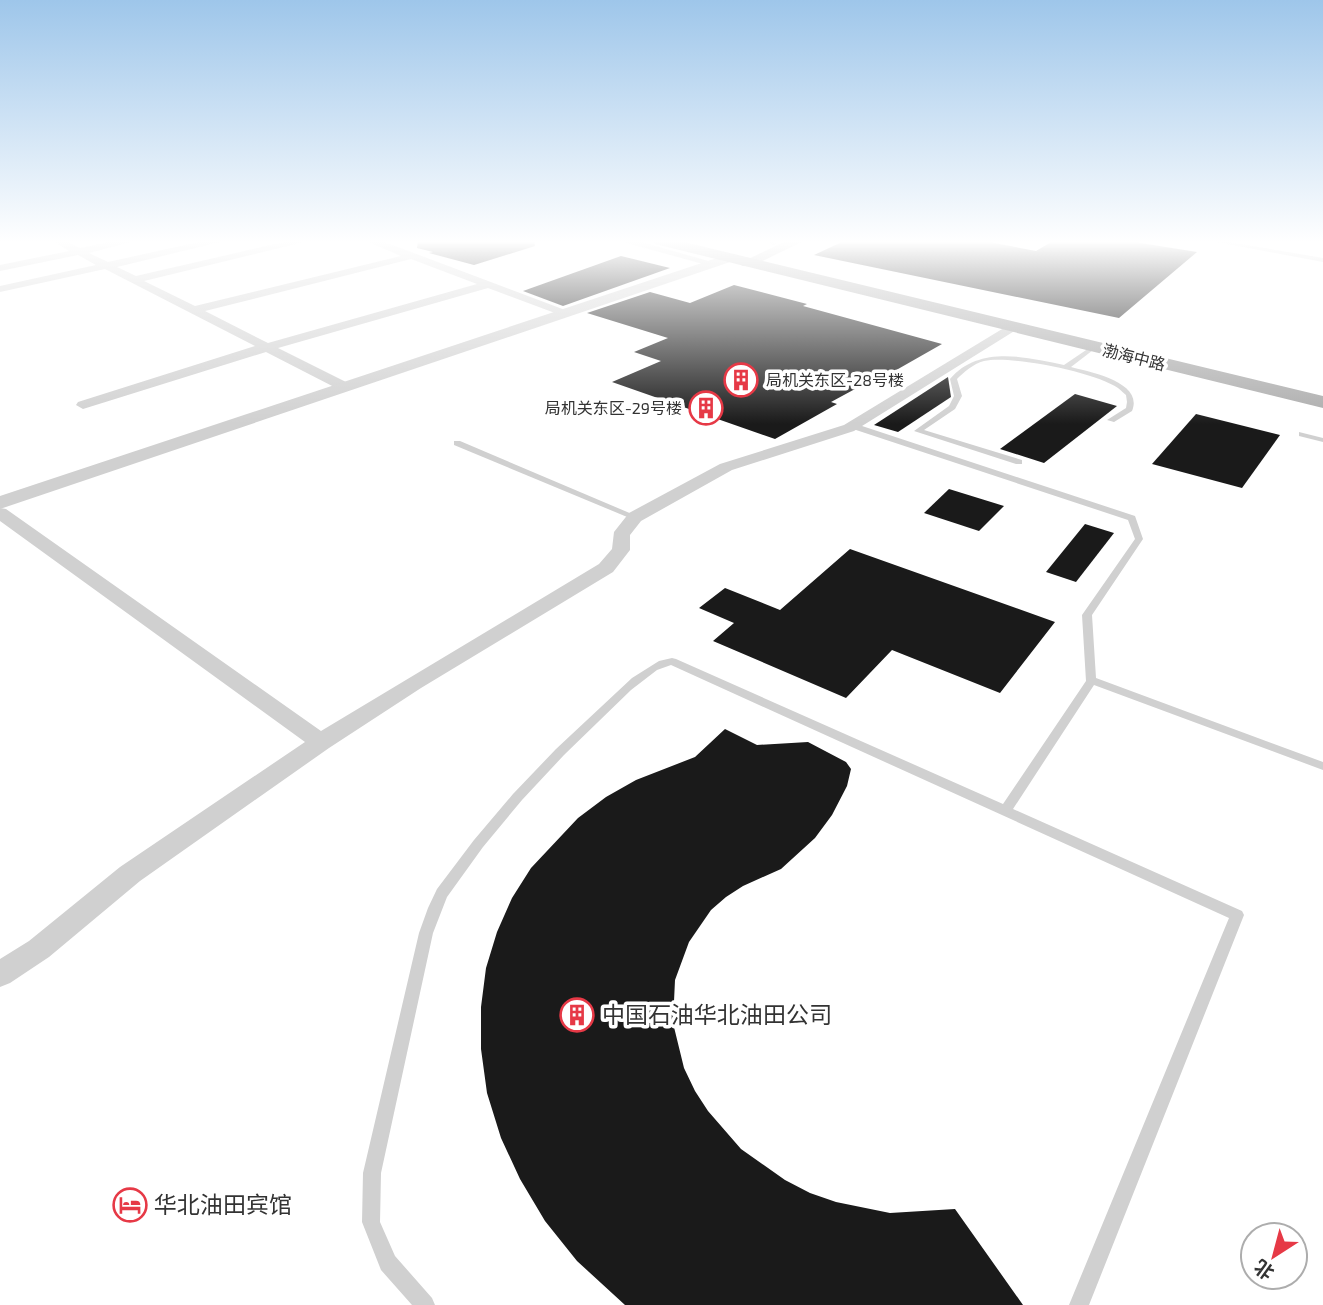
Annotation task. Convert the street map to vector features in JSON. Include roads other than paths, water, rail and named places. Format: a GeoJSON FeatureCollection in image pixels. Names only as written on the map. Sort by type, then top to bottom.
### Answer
{"type":"FeatureCollection","features":[{"type":"Feature","properties":{"kind":"main road","name":"渤海中路"},"geometry":{"type":"LineString","coordinates":[[909,302],[1323,402]]}},
{"type":"Feature","properties":{"kind":"main road","name":"渤海中路"},"geometry":{"type":"LineString","coordinates":[[924,302],[1323,392]]}},
{"type":"Feature","properties":{"kind":"street"},"geometry":{"type":"LineString","coordinates":[[178,302],[345,387]]}},
{"type":"Feature","properties":{"kind":"street"},"geometry":{"type":"LineString","coordinates":[[194,310],[227,302]]}},
{"type":"Feature","properties":{"kind":"street"},"geometry":{"type":"LineString","coordinates":[[83,405],[267,347],[425,302]]}},
{"type":"Feature","properties":{"kind":"street"},"geometry":{"type":"LineString","coordinates":[[537,302],[567,313]]}},
{"type":"Feature","properties":{"kind":"street"},"geometry":{"type":"LineString","coordinates":[[0,503],[603,302]]}},
{"type":"Feature","properties":{"kind":"street"},"geometry":{"type":"LineString","coordinates":[[0,974],[39,948],[130,874],[321,742],[413,683],[606,568],[621,550],[619,538],[635,517],[726,467],[853,426],[1012,327]]}},
{"type":"Feature","properties":{"kind":"street"},"geometry":{"type":"LineString","coordinates":[[0,513],[321,742]]}},
{"type":"Feature","properties":{"kind":"lane"},"geometry":{"type":"LineString","coordinates":[[1065,368],[1094,347]]}},
{"type":"Feature","properties":{"kind":"lane"},"geometry":{"type":"LineString","coordinates":[[1019,462],[918,431],[952,407],[958,396],[953,379],[964,369],[982,360],[1020,358],[1101,378],[1128,391],[1131,402],[1129,410],[1111,420]]}},
{"type":"Feature","properties":{"kind":"lane"},"geometry":{"type":"LineString","coordinates":[[853,426],[1132,518],[1139,539],[1087,615],[1091,681],[1005,811]]}},
{"type":"Feature","properties":{"kind":"lane"},"geometry":{"type":"LineString","coordinates":[[1302,434],[1323,440]]}},
{"type":"Feature","properties":{"kind":"lane"},"geometry":{"type":"LineString","coordinates":[[457,443],[635,517]]}},
{"type":"Feature","properties":{"kind":"lane"},"geometry":{"type":"LineString","coordinates":[[425,1305],[388,1262],[371,1223],[372,1173],[426,933],[440,896],[504,813],[557,752],[620,694],[659,664],[672,661],[1237,915],[1079,1305]]}},
{"type":"Feature","properties":{"kind":"lane"},"geometry":{"type":"LineString","coordinates":[[1091,681],[1323,766]]}},
{"type":"Feature","properties":{"kind":"place","name":"局机关东区-28号楼"},"geometry":{"type":"Point","coordinates":[741,380]}},
{"type":"Feature","properties":{"kind":"place","name":"局机关东区-29号楼"},"geometry":{"type":"Point","coordinates":[706,408]}},
{"type":"Feature","properties":{"kind":"place","name":"中国石油华北油田公司"},"geometry":{"type":"Point","coordinates":[577,1015]}},
{"type":"Feature","properties":{"kind":"place","name":"华北油田宾馆"},"geometry":{"type":"Point","coordinates":[130,1205]}}]}
